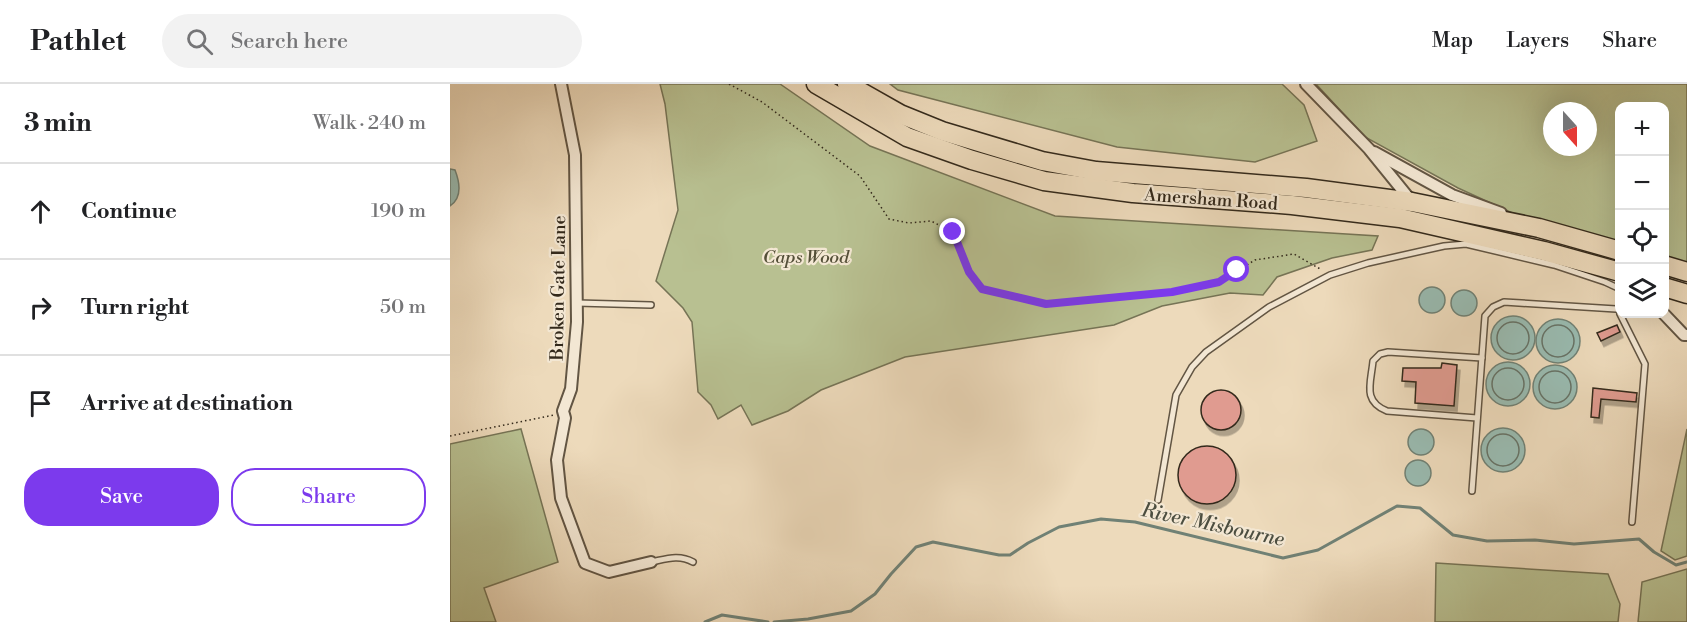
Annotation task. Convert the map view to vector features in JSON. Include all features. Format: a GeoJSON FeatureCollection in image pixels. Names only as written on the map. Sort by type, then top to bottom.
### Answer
{"type":"FeatureCollection","features":[{"type":"Feature","properties":{"kind":"highway","name":"Amersham Road"},"geometry":{"type":"LineString","coordinates":[[816,84],[907,137],[972,160],[1044,181],[1133,193],[1292,205],[1400,218],[1544,251],[1615,271]]}},
{"type":"Feature","properties":{"kind":"highway"},"geometry":{"type":"LineString","coordinates":[[847,84],[900,114],[942,131],[1042,160],[1096,171],[1306,188],[1412,202],[1539,228],[1615,250]]}},
{"type":"Feature","properties":{"kind":"highway"},"geometry":{"type":"LineString","coordinates":[[1669,266],[1687,272]]}},
{"type":"Feature","properties":{"kind":"highway"},"geometry":{"type":"LineString","coordinates":[[1669,287],[1687,294]]}},
{"type":"Feature","properties":{"kind":"street","name":"Broken Gate Lane"},"geometry":{"type":"LineString","coordinates":[[561,84],[575,155],[577,303],[571,389],[563,411],[565,418],[557,460],[561,498],[585,562],[609,572],[651,562]]}},
{"type":"Feature","properties":{"kind":"street"},"geometry":{"type":"LineString","coordinates":[[1306,84],[1369,149],[1417,209],[1430,218],[1457,230]]}},
{"type":"Feature","properties":{"kind":"street"},"geometry":{"type":"LineString","coordinates":[[1369,149],[1452,195],[1539,228]]}},
{"type":"Feature","properties":{"kind":"street"},"geometry":{"type":"LineString","coordinates":[[1668,318],[1684,335],[1687,335]]}},
{"type":"Feature","properties":{"kind":"lane"},"geometry":{"type":"LineString","coordinates":[[1158,500],[1176,394],[1192,367],[1206,352],[1269,307],[1330,275],[1368,263],[1444,246],[1466,244],[1554,265],[1615,287]]}},
{"type":"Feature","properties":{"kind":"lane"},"geometry":{"type":"LineString","coordinates":[[577,303],[651,304]]}},
{"type":"Feature","properties":{"kind":"lane"},"geometry":{"type":"LineString","coordinates":[[1472,491],[1485,316],[1493,306],[1504,303],[1615,312]]}},
{"type":"Feature","properties":{"kind":"lane"},"geometry":{"type":"LineString","coordinates":[[1621,318],[1645,364],[1632,522]]}},
{"type":"Feature","properties":{"kind":"lane"},"geometry":{"type":"LineString","coordinates":[[1477,418],[1387,411],[1375,406],[1370,398],[1373,361],[1380,354],[1388,352],[1482,358]]}},
{"type":"Feature","properties":{"kind":"lane"},"geometry":{"type":"LineString","coordinates":[[651,562],[675,557],[686,558],[693,562]]}},
{"type":"Feature","properties":{"kind":"path"},"geometry":{"type":"LineString","coordinates":[[729,84],[762,102],[860,176],[889,219],[909,223],[931,221],[953,232],[969,272],[982,289],[1046,304],[1172,292],[1219,282],[1255,260],[1294,254],[1330,275]]}},
{"type":"Feature","properties":{"kind":"path"},"geometry":{"type":"LineString","coordinates":[[450,436],[543,418],[563,411]]}},
{"type":"Feature","properties":{"kind":"green space","name":"Caps Wood"},"geometry":{"type":"Polygon","coordinates":[[[660,84],[780,84],[870,146],[1055,216],[1378,236],[1372,250],[1332,258],[1277,277],[1263,295],[1230,293],[1162,306],[1114,325],[905,357],[821,390],[788,411],[752,425],[741,405],[718,419],[711,405],[698,392],[692,322],[683,308],[656,281],[678,210],[665,104],[660,84]]]}},
{"type":"Feature","properties":{"kind":"green space"},"geometry":{"type":"Polygon","coordinates":[[[890,84],[1282,84],[1304,105],[1317,141],[1255,162],[1117,147],[898,90],[890,84]]]}},
{"type":"Feature","properties":{"kind":"green space"},"geometry":{"type":"Polygon","coordinates":[[[1316,84],[1687,84],[1687,267],[1669,261],[1669,102],[1615,102],[1615,244],[1521,217],[1458,188],[1365,137],[1316,84]]]}},
{"type":"Feature","properties":{"kind":"green space"},"geometry":{"type":"Polygon","coordinates":[[[521,429],[558,562],[484,588],[496,622],[450,622],[450,444],[521,429]]]}},
{"type":"Feature","properties":{"kind":"green space"},"geometry":{"type":"Polygon","coordinates":[[[1687,429],[1687,556],[1675,560],[1661,551],[1687,429]]]}},
{"type":"Feature","properties":{"kind":"green space"},"geometry":{"type":"Polygon","coordinates":[[[1436,563],[1608,574],[1620,604],[1618,622],[1435,622],[1436,563]]]}},
{"type":"Feature","properties":{"kind":"green space"},"geometry":{"type":"Polygon","coordinates":[[[1687,569],[1687,622],[1638,622],[1642,582],[1687,569]]]}},
{"type":"Feature","properties":{"kind":"water"},"geometry":{"type":"Polygon","coordinates":[[[450,169],[455,170],[459,190],[457,199],[450,206],[450,169]]]}},
{"type":"Feature","properties":{"kind":"water"},"geometry":{"type":"Polygon","coordinates":[[[1432,287],[1441,291],[1445,300],[1441,309],[1432,313],[1423,309],[1419,300],[1423,291],[1432,287]]]}},
{"type":"Feature","properties":{"kind":"water"},"geometry":{"type":"Polygon","coordinates":[[[1464,290],[1473,294],[1477,303],[1473,312],[1464,316],[1455,312],[1451,303],[1455,294],[1464,290]]]}},
{"type":"Feature","properties":{"kind":"water"},"geometry":{"type":"Polygon","coordinates":[[[1513,316],[1529,322],[1535,338],[1529,354],[1513,360],[1497,354],[1491,338],[1497,322],[1513,316]]]}},
{"type":"Feature","properties":{"kind":"water"},"geometry":{"type":"Polygon","coordinates":[[[1558,319],[1574,325],[1580,341],[1574,357],[1558,363],[1542,357],[1536,341],[1542,325],[1558,319]]]}},
{"type":"Feature","properties":{"kind":"water"},"geometry":{"type":"Polygon","coordinates":[[[1508,362],[1524,368],[1530,384],[1524,400],[1508,406],[1492,400],[1486,384],[1492,368],[1508,362]]]}},
{"type":"Feature","properties":{"kind":"water"},"geometry":{"type":"Polygon","coordinates":[[[1555,365],[1571,371],[1577,387],[1571,403],[1555,409],[1539,403],[1533,387],[1539,371],[1555,365]]]}},
{"type":"Feature","properties":{"kind":"water"},"geometry":{"type":"Polygon","coordinates":[[[1503,428],[1519,434],[1525,450],[1519,466],[1503,472],[1487,466],[1481,450],[1487,434],[1503,428]]]}},
{"type":"Feature","properties":{"kind":"water"},"geometry":{"type":"Polygon","coordinates":[[[1421,429],[1430,433],[1434,442],[1430,451],[1421,455],[1412,451],[1408,442],[1412,433],[1421,429]]]}},
{"type":"Feature","properties":{"kind":"water"},"geometry":{"type":"Polygon","coordinates":[[[1418,460],[1427,464],[1431,473],[1427,482],[1418,486],[1409,482],[1405,473],[1409,464],[1418,460]]]}},
{"type":"Feature","properties":{"kind":"building"},"geometry":{"type":"Polygon","coordinates":[[[1617,325],[1620,332],[1601,341],[1597,333],[1617,325]]]}},
{"type":"Feature","properties":{"kind":"building"},"geometry":{"type":"Polygon","coordinates":[[[1442,363],[1457,365],[1454,406],[1415,403],[1416,382],[1402,381],[1403,368],[1441,368],[1442,363]]]}},
{"type":"Feature","properties":{"kind":"building"},"geometry":{"type":"Polygon","coordinates":[[[1593,388],[1637,393],[1636,402],[1601,399],[1599,418],[1591,417],[1593,388]]]}},
{"type":"Feature","properties":{"kind":"building"},"geometry":{"type":"Polygon","coordinates":[[[1221,390],[1229,391],[1235,396],[1240,402],[1240,418],[1235,424],[1229,429],[1221,430],[1213,429],[1207,424],[1202,418],[1201,410],[1202,402],[1207,396],[1213,391],[1221,390]]]}},
{"type":"Feature","properties":{"kind":"building"},"geometry":{"type":"Polygon","coordinates":[[[1201,446],[1213,446],[1228,454],[1236,469],[1236,481],[1228,496],[1213,504],[1201,504],[1186,496],[1178,481],[1178,469],[1186,454],[1201,446]]]}},
{"type":"Feature","properties":{"kind":"waterway","name":"River Misbourne"},"geometry":{"type":"LineString","coordinates":[[774,622],[808,619],[851,611],[875,594],[916,547],[933,542],[999,555],[1010,555],[1059,527],[1101,519],[1135,522],[1283,558],[1318,550],[1397,506],[1420,508],[1453,535],[1487,541],[1535,540],[1574,544],[1639,539],[1654,552],[1676,565],[1687,562]]}},
{"type":"Feature","properties":{"kind":"waterway","name":"River Misbourne"},"geometry":{"type":"LineString","coordinates":[[705,622],[722,615],[768,622]]}},
{"type":"Feature","properties":{"kind":"route"},"geometry":{"type":"LineString","coordinates":[[953,232],[969,272],[982,289],[1046,304],[1172,292],[1219,282],[1237,270]]}}]}
